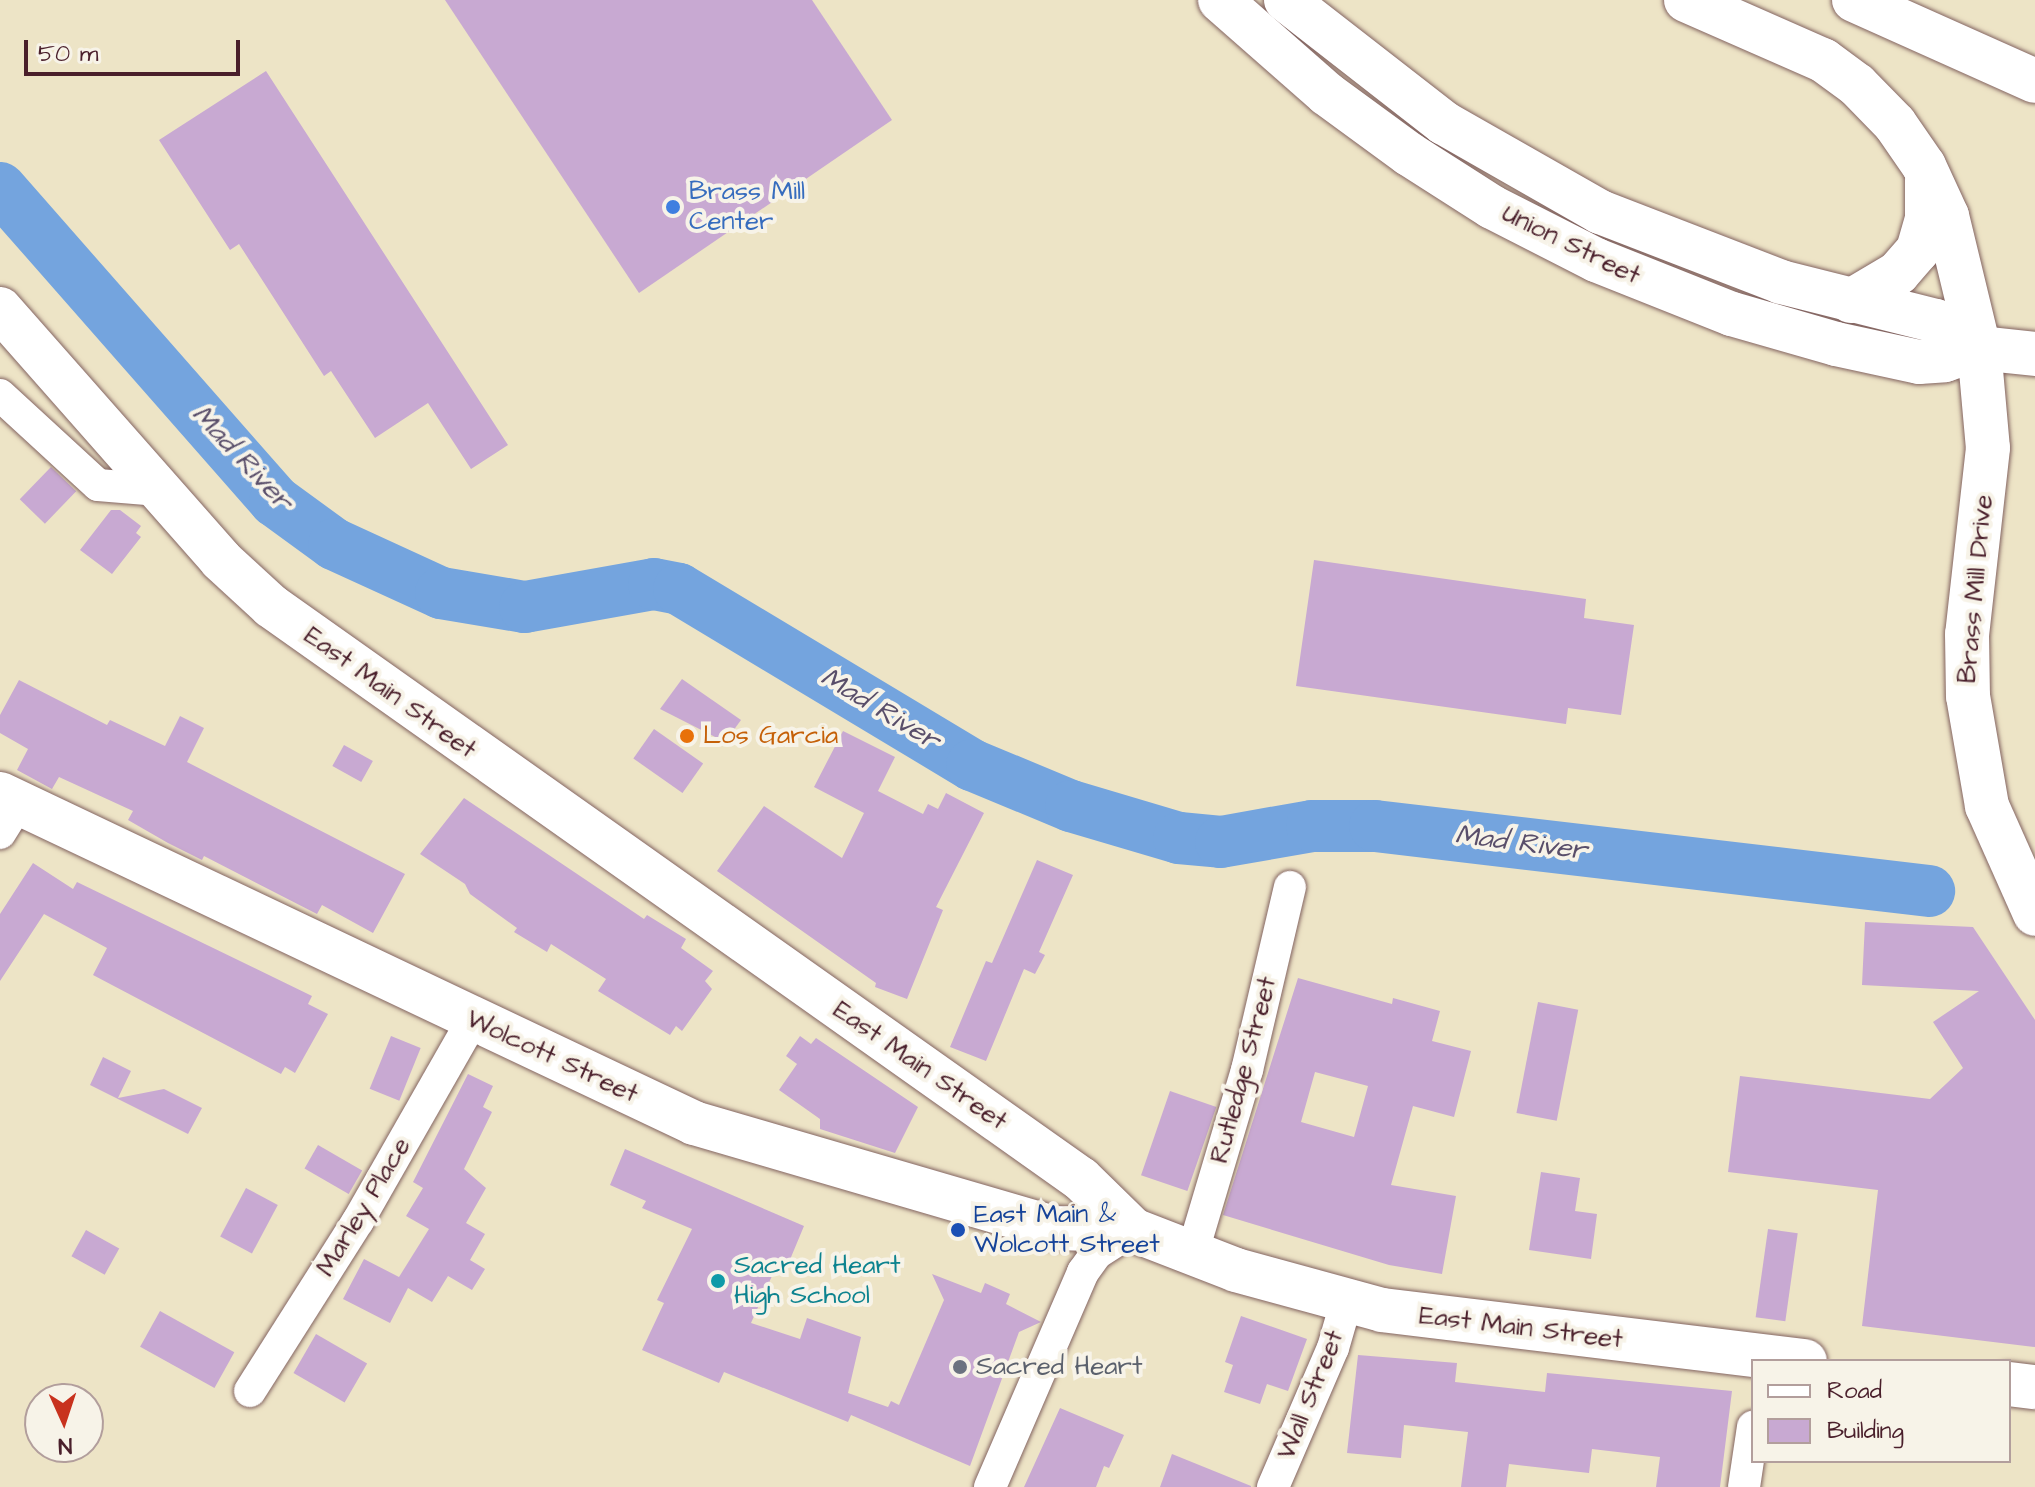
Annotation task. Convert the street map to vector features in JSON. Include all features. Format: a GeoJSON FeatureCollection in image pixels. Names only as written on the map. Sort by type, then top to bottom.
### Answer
{"type":"FeatureCollection","features":[{"type":"Feature","properties":{"kind":"main road","name":"Union Street"},"geometry":{"type":"LineString","coordinates":[[1220,0],[1327,94],[1482,201],[1662,289],[1765,325],[1891,357],[1933,362],[1979,348],[2035,354]]}},
{"type":"Feature","properties":{"kind":"main road","name":"Union Street"},"geometry":{"type":"LineString","coordinates":[[1286,0],[1356,59],[1491,153],[1600,212],[1716,260],[1851,301],[1936,321],[1979,348]]}},
{"type":"Feature","properties":{"kind":"main road","name":"Brass Mill Drive"},"geometry":{"type":"LineString","coordinates":[[1686,0],[1785,40],[1844,74],[1889,117],[1924,166],[1958,251],[1979,348],[1988,448],[1967,634],[1968,696],[1987,806],[2035,914]]}},
{"type":"Feature","properties":{"kind":"main road"},"geometry":{"type":"LineString","coordinates":[[1854,0],[2035,81]]}},
{"type":"Feature","properties":{"kind":"main road"},"geometry":{"type":"LineString","coordinates":[[1327,94],[1356,59]]}},
{"type":"Feature","properties":{"kind":"main road"},"geometry":{"type":"LineString","coordinates":[[1851,301],[1898,273],[1918,250],[1927,219],[1924,166]]}},
{"type":"Feature","properties":{"kind":"main road","name":"East Main Street"},"geometry":{"type":"LineString","coordinates":[[0,309],[237,576],[290,621],[1081,1179],[1133,1230],[1236,1270],[1346,1303],[1468,1323],[1762,1358]]}},
{"type":"Feature","properties":{"kind":"main road","name":"Wolcott Street"},"geometry":{"type":"LineString","coordinates":[[6,810],[724,1134],[1053,1228],[1133,1230]]}},
{"type":"Feature","properties":{"kind":"main road"},"geometry":{"type":"LineString","coordinates":[[2011,1384],[2035,1387]]}},
{"type":"Feature","properties":{"kind":"street"},"geometry":{"type":"LineString","coordinates":[[0,395],[98,485],[159,490]]}},
{"type":"Feature","properties":{"kind":"street","name":"Rutledge Street"},"geometry":{"type":"LineString","coordinates":[[1193,1251],[1247,1070],[1290,887]]}},
{"type":"Feature","properties":{"kind":"street","name":"Marley Place"},"geometry":{"type":"LineString","coordinates":[[250,1391],[358,1221],[473,1019]]}},
{"type":"Feature","properties":{"kind":"street"},"geometry":{"type":"LineString","coordinates":[[990,1487],[1083,1272],[1097,1253],[1133,1230]]}},
{"type":"Feature","properties":{"kind":"street","name":"Wall Street"},"geometry":{"type":"LineString","coordinates":[[1273,1487],[1333,1348],[1346,1303]]}},
{"type":"Feature","properties":{"kind":"street"},"geometry":{"type":"LineString","coordinates":[[1744,1487],[1751,1440]]}},
{"type":"Feature","properties":{"kind":"building","name":"Brass Mill Center"},"geometry":{"type":"Polygon","coordinates":[[[445,0],[812,0],[892,120],[639,293],[445,0]]]}},
{"type":"Feature","properties":{"kind":"building"},"geometry":{"type":"Polygon","coordinates":[[[266,71],[508,445],[471,469],[428,403],[375,438],[331,371],[324,376],[239,244],[230,250],[159,140],[266,71]]]}},
{"type":"Feature","properties":{"kind":"building"},"geometry":{"type":"Polygon","coordinates":[[[51,467],[76,491],[45,524],[20,499],[51,467]]]}},
{"type":"Feature","properties":{"kind":"building"},"geometry":{"type":"Polygon","coordinates":[[[111,510],[120,510],[141,526],[136,533],[141,537],[112,574],[80,550],[111,510]]]}},
{"type":"Feature","properties":{"kind":"building"},"geometry":{"type":"Polygon","coordinates":[[[1314,560],[1586,599],[1584,618],[1634,625],[1621,715],[1568,708],[1566,724],[1296,686],[1314,560]]]}},
{"type":"Feature","properties":{"kind":"building"},"geometry":{"type":"Polygon","coordinates":[[[682,679],[741,720],[725,742],[660,709],[682,679]]]}},
{"type":"Feature","properties":{"kind":"building"},"geometry":{"type":"Polygon","coordinates":[[[19,680],[107,725],[110,720],[165,746],[180,716],[204,728],[187,762],[405,874],[373,933],[322,905],[317,914],[204,856],[202,860],[128,820],[133,811],[59,777],[52,789],[17,770],[28,749],[0,733],[0,715],[19,680]]]}},
{"type":"Feature","properties":{"kind":"building"},"geometry":{"type":"Polygon","coordinates":[[[654,729],[703,763],[683,793],[633,758],[654,729]]]}},
{"type":"Feature","properties":{"kind":"building"},"geometry":{"type":"Polygon","coordinates":[[[843,731],[895,757],[878,791],[923,814],[928,804],[938,809],[946,793],[984,813],[936,907],[943,910],[907,999],[875,987],[876,983],[717,871],[764,806],[842,858],[864,813],[814,787],[843,731]]]}},
{"type":"Feature","properties":{"kind":"building"},"geometry":{"type":"Polygon","coordinates":[[[344,745],[373,761],[361,782],[332,766],[344,745]]]}},
{"type":"Feature","properties":{"kind":"building"},"geometry":{"type":"Polygon","coordinates":[[[464,798],[644,919],[647,915],[686,939],[681,948],[713,971],[705,981],[712,989],[682,1031],[676,1026],[670,1035],[598,991],[606,979],[551,944],[547,952],[514,932],[517,928],[470,894],[465,884],[420,854],[464,798]]]}},
{"type":"Feature","properties":{"kind":"building"},"geometry":{"type":"Polygon","coordinates":[[[1037,860],[1073,875],[1039,952],[1045,955],[1035,974],[1024,969],[986,1061],[950,1047],[986,961],[992,963],[1037,860]]]}},
{"type":"Feature","properties":{"kind":"building"},"geometry":{"type":"Polygon","coordinates":[[[33,863],[73,889],[77,882],[312,996],[308,1004],[328,1014],[295,1073],[285,1067],[281,1074],[93,975],[107,948],[44,914],[0,981],[0,914],[33,863]]]}},
{"type":"Feature","properties":{"kind":"building"},"geometry":{"type":"Polygon","coordinates":[[[1865,922],[1973,927],[2035,1020],[2035,1347],[1862,1326],[1878,1190],[1728,1172],[1740,1076],[1930,1099],[1963,1068],[1933,1022],[1979,991],[1862,985],[1865,922]]]}},
{"type":"Feature","properties":{"kind":"building"},"geometry":{"type":"Polygon","coordinates":[[[1298,978],[1392,1004],[1393,998],[1440,1011],[1432,1041],[1471,1051],[1454,1117],[1413,1106],[1391,1185],[1456,1196],[1442,1274],[1389,1265],[1223,1215],[1298,978]],[[1315,1072],[1301,1122],[1354,1137],[1368,1086],[1315,1072]]]}},
{"type":"Feature","properties":{"kind":"building"},"geometry":{"type":"Polygon","coordinates":[[[1538,1002],[1578,1010],[1557,1121],[1516,1113],[1538,1002]]]}},
{"type":"Feature","properties":{"kind":"building"},"geometry":{"type":"Polygon","coordinates":[[[391,1036],[421,1048],[399,1101],[370,1089],[391,1036]]]}},
{"type":"Feature","properties":{"kind":"building"},"geometry":{"type":"Polygon","coordinates":[[[800,1036],[811,1044],[816,1038],[918,1107],[895,1153],[820,1129],[820,1119],[779,1090],[797,1064],[786,1056],[800,1036]]]}},
{"type":"Feature","properties":{"kind":"building"},"geometry":{"type":"Polygon","coordinates":[[[103,1057],[131,1071],[118,1098],[164,1089],[202,1108],[188,1134],[90,1085],[103,1057]]]}},
{"type":"Feature","properties":{"kind":"building"},"geometry":{"type":"Polygon","coordinates":[[[468,1074],[493,1086],[483,1107],[492,1112],[464,1169],[486,1188],[466,1223],[485,1234],[470,1260],[485,1269],[472,1290],[448,1276],[432,1302],[408,1288],[390,1323],[343,1299],[364,1259],[399,1277],[429,1229],[406,1216],[423,1188],[413,1182],[468,1074]]]}},
{"type":"Feature","properties":{"kind":"building"},"geometry":{"type":"Polygon","coordinates":[[[1170,1091],[1216,1107],[1187,1191],[1141,1175],[1170,1091]]]}},
{"type":"Feature","properties":{"kind":"building"},"geometry":{"type":"Polygon","coordinates":[[[318,1145],[362,1170],[349,1194],[304,1168],[318,1145]]]}},
{"type":"Feature","properties":{"kind":"building"},"geometry":{"type":"Polygon","coordinates":[[[625,1149],[804,1226],[789,1262],[780,1258],[751,1323],[800,1339],[807,1318],[861,1337],[848,1393],[888,1407],[891,1401],[899,1405],[944,1300],[932,1274],[981,1293],[985,1283],[1010,1294],[1006,1304],[1041,1322],[1019,1332],[970,1466],[851,1415],[848,1422],[724,1372],[719,1383],[642,1350],[664,1303],[657,1300],[692,1229],[642,1208],[646,1201],[610,1185],[625,1149]]]}},
{"type":"Feature","properties":{"kind":"building"},"geometry":{"type":"Polygon","coordinates":[[[1541,1172],[1580,1178],[1575,1211],[1597,1214],[1591,1259],[1529,1250],[1541,1172]]]}},
{"type":"Feature","properties":{"kind":"building"},"geometry":{"type":"Polygon","coordinates":[[[246,1188],[278,1205],[252,1253],[220,1237],[246,1188]]]}},
{"type":"Feature","properties":{"kind":"building"},"geometry":{"type":"Polygon","coordinates":[[[1768,1229],[1798,1233],[1785,1321],[1756,1317],[1768,1229]]]}},
{"type":"Feature","properties":{"kind":"building"},"geometry":{"type":"Polygon","coordinates":[[[86,1230],[119,1248],[105,1275],[71,1256],[86,1230]]]}},
{"type":"Feature","properties":{"kind":"building"},"geometry":{"type":"Polygon","coordinates":[[[160,1311],[234,1352],[214,1388],[140,1347],[160,1311]]]}},
{"type":"Feature","properties":{"kind":"building"},"geometry":{"type":"Polygon","coordinates":[[[1241,1316],[1307,1339],[1288,1391],[1267,1384],[1260,1404],[1224,1392],[1233,1365],[1225,1362],[1241,1316]]]}},
{"type":"Feature","properties":{"kind":"building"},"geometry":{"type":"Polygon","coordinates":[[[316,1334],[367,1364],[345,1402],[294,1373],[316,1334]]]}},
{"type":"Feature","properties":{"kind":"building"},"geometry":{"type":"Polygon","coordinates":[[[1358,1355],[1457,1363],[1455,1382],[1545,1392],[1547,1373],[1732,1391],[1720,1487],[1656,1487],[1660,1457],[1592,1449],[1589,1473],[1509,1464],[1506,1487],[1461,1487],[1468,1432],[1404,1425],[1401,1458],[1347,1453],[1358,1355]]]}},
{"type":"Feature","properties":{"kind":"building"},"geometry":{"type":"Polygon","coordinates":[[[1060,1408],[1124,1435],[1109,1468],[1104,1466],[1096,1487],[1024,1487],[1060,1408]]]}},
{"type":"Feature","properties":{"kind":"building"},"geometry":{"type":"Polygon","coordinates":[[[1172,1454],[1251,1486],[1251,1487],[1160,1487],[1172,1454]]]}},
{"type":"Feature","properties":{"kind":"waterway","name":"Mad River"},"geometry":{"type":"LineString","coordinates":[[0,188],[275,501],[334,544],[441,593],[525,607],[654,584],[679,589],[972,765],[1071,806],[1179,838],[1221,842],[1312,826],[1375,826],[1929,891]]}},
{"type":"Feature","properties":{"kind":"place","name":"Brass Mill Center"},"geometry":{"type":"Point","coordinates":[673,207]}},
{"type":"Feature","properties":{"kind":"place","name":"Los Garcia"},"geometry":{"type":"Point","coordinates":[687,736]}},
{"type":"Feature","properties":{"kind":"place","name":"East Main & Wolcott Street"},"geometry":{"type":"Point","coordinates":[958,1230]}},
{"type":"Feature","properties":{"kind":"place","name":"Sacred Heart High School"},"geometry":{"type":"Point","coordinates":[718,1281]}},
{"type":"Feature","properties":{"kind":"place","name":"Sacred Heart"},"geometry":{"type":"Point","coordinates":[960,1367]}}]}
